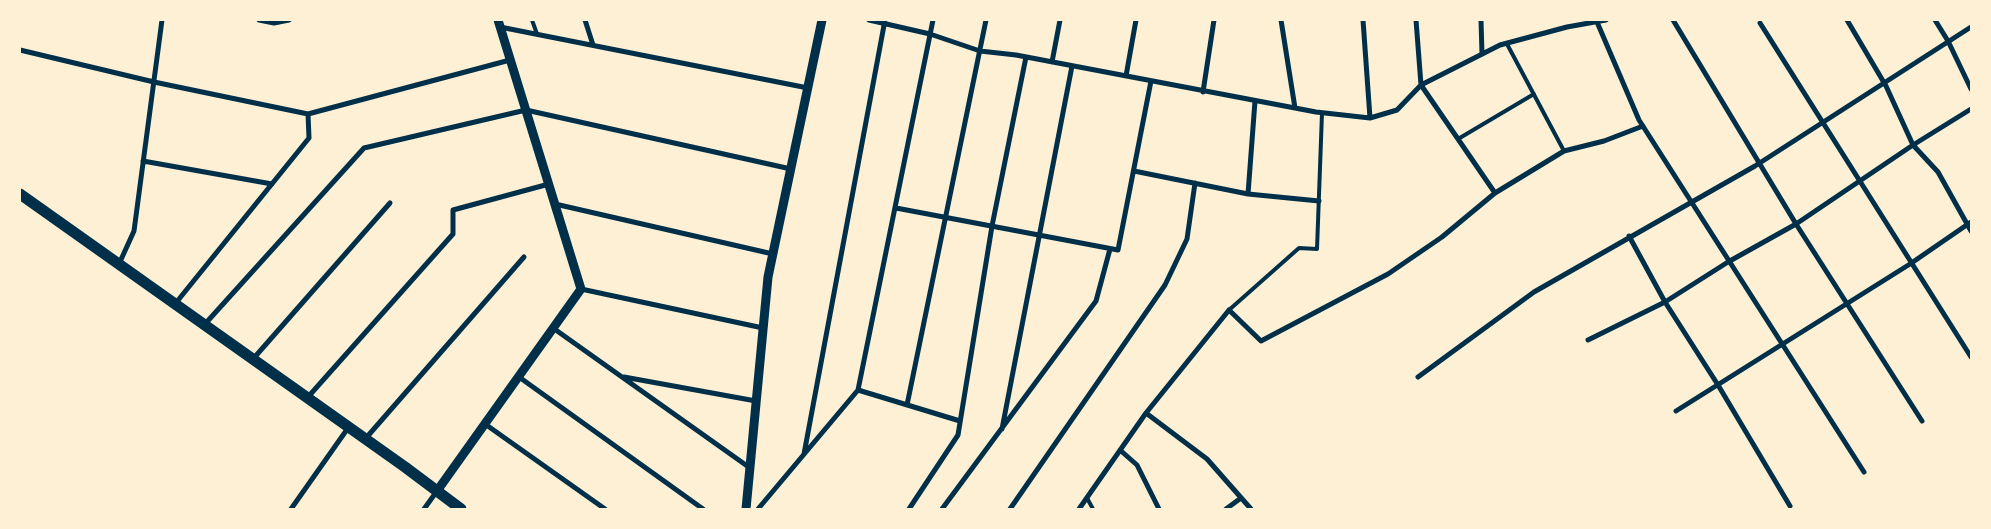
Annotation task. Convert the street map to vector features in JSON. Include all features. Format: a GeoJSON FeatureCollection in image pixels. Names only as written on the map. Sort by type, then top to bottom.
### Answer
{"type":"FeatureCollection","features":[{"type":"Feature","properties":{"kind":"main road"},"geometry":{"type":"LineString","coordinates":[[20,194],[349,427],[461,509]]}},
{"type":"Feature","properties":{"kind":"street"},"geometry":{"type":"LineString","coordinates":[[119,264],[134,231],[162,20]]}},
{"type":"Feature","properties":{"kind":"street"},"geometry":{"type":"LineString","coordinates":[[259,20],[274,23],[289,20]]}},
{"type":"Feature","properties":{"kind":"street"},"geometry":{"type":"LineString","coordinates":[[585,20],[594,45]]}},
{"type":"Feature","properties":{"kind":"street"},"geometry":{"type":"LineString","coordinates":[[746,509],[768,277],[822,20]]}},
{"type":"Feature","properties":{"kind":"street"},"geometry":{"type":"LineString","coordinates":[[869,20],[930,34],[980,51],[1026,57],[1322,113],[1370,118],[1397,110],[1421,85],[1482,54],[1507,44],[1567,27],[1606,20]]}},
{"type":"Feature","properties":{"kind":"street"},"geometry":{"type":"LineString","coordinates":[[758,509],[858,390],[933,20]]}},
{"type":"Feature","properties":{"kind":"street"},"geometry":{"type":"LineString","coordinates":[[907,405],[947,218],[986,20]]}},
{"type":"Feature","properties":{"kind":"street"},"geometry":{"type":"LineString","coordinates":[[1052,62],[1060,20]]}},
{"type":"Feature","properties":{"kind":"street"},"geometry":{"type":"LineString","coordinates":[[1126,76],[1136,20]]}},
{"type":"Feature","properties":{"kind":"street"},"geometry":{"type":"LineString","coordinates":[[1203,92],[1214,20]]}},
{"type":"Feature","properties":{"kind":"street"},"geometry":{"type":"LineString","coordinates":[[1281,20],[1295,108]]}},
{"type":"Feature","properties":{"kind":"street"},"geometry":{"type":"LineString","coordinates":[[1363,20],[1370,118]]}},
{"type":"Feature","properties":{"kind":"street"},"geometry":{"type":"LineString","coordinates":[[1416,20],[1421,85],[1495,193]]}},
{"type":"Feature","properties":{"kind":"street"},"geometry":{"type":"LineString","coordinates":[[1480,20],[1482,54]]}},
{"type":"Feature","properties":{"kind":"street"},"geometry":{"type":"LineString","coordinates":[[1673,20],[1796,224],[1848,302],[1922,421]]}},
{"type":"Feature","properties":{"kind":"street"},"geometry":{"type":"LineString","coordinates":[[1847,20],[1883,83],[1913,144],[1938,172],[1969,224],[1971,231]]}},
{"type":"Feature","properties":{"kind":"street"},"geometry":{"type":"LineString","coordinates":[[1935,20],[1948,41],[1971,89]]}},
{"type":"Feature","properties":{"kind":"street"},"geometry":{"type":"LineString","coordinates":[[804,455],[884,22]]}},
{"type":"Feature","properties":{"kind":"street"},"geometry":{"type":"LineString","coordinates":[[1597,22],[1642,126],[1692,201],[1728,262],[1864,472]]}},
{"type":"Feature","properties":{"kind":"street"},"geometry":{"type":"LineString","coordinates":[[499,23],[537,34],[808,88]]}},
{"type":"Feature","properties":{"kind":"street"},"geometry":{"type":"LineString","coordinates":[[499,23],[581,289]]}},
{"type":"Feature","properties":{"kind":"street"},"geometry":{"type":"LineString","coordinates":[[1760,23],[1910,264],[1971,357]]}},
{"type":"Feature","properties":{"kind":"street"},"geometry":{"type":"LineString","coordinates":[[1418,376],[1534,292],[1629,236],[1760,163],[1971,27]]}},
{"type":"Feature","properties":{"kind":"street"},"geometry":{"type":"LineString","coordinates":[[20,50],[154,82],[308,114],[510,60]]}},
{"type":"Feature","properties":{"kind":"street"},"geometry":{"type":"LineString","coordinates":[[909,509],[958,435],[992,226],[1026,57]]}},
{"type":"Feature","properties":{"kind":"street"},"geometry":{"type":"LineString","coordinates":[[1002,429],[1072,66]]}},
{"type":"Feature","properties":{"kind":"street"},"geometry":{"type":"LineString","coordinates":[[896,208],[1118,250],[1151,81]]}},
{"type":"Feature","properties":{"kind":"street"},"geometry":{"type":"LineString","coordinates":[[1248,194],[1255,101]]}},
{"type":"Feature","properties":{"kind":"street"},"geometry":{"type":"LineString","coordinates":[[205,325],[364,148],[526,110],[790,170]]}},
{"type":"Feature","properties":{"kind":"street"},"geometry":{"type":"LineString","coordinates":[[1588,340],[1665,302],[1728,262],[1796,224],[1913,144],[1971,110]]}},
{"type":"Feature","properties":{"kind":"street"},"geometry":{"type":"LineString","coordinates":[[175,304],[310,138],[308,114]]}},
{"type":"Feature","properties":{"kind":"street"},"geometry":{"type":"LineString","coordinates":[[1079,509],[1146,413],[1228,310],[1261,341],[1388,274],[1442,237],[1495,193],[1564,151],[1604,142],[1642,126]]}},
{"type":"Feature","properties":{"kind":"street"},"geometry":{"type":"LineString","coordinates":[[143,161],[272,184]]}},
{"type":"Feature","properties":{"kind":"street"},"geometry":{"type":"LineString","coordinates":[[1134,171],[1248,194],[1319,201]]}},
{"type":"Feature","properties":{"kind":"street"},"geometry":{"type":"LineString","coordinates":[[1010,509],[1165,285],[1187,239],[1195,183]]}},
{"type":"Feature","properties":{"kind":"street"},"geometry":{"type":"LineString","coordinates":[[308,398],[453,234],[453,210],[549,184]]}},
{"type":"Feature","properties":{"kind":"street"},"geometry":{"type":"LineString","coordinates":[[252,359],[390,203]]}},
{"type":"Feature","properties":{"kind":"street"},"geometry":{"type":"LineString","coordinates":[[555,204],[772,254]]}},
{"type":"Feature","properties":{"kind":"street"},"geometry":{"type":"LineString","coordinates":[[1676,411],[1910,264],[1969,224]]}},
{"type":"Feature","properties":{"kind":"street"},"geometry":{"type":"LineString","coordinates":[[1629,236],[1665,302],[1718,385],[1790,506]]}},
{"type":"Feature","properties":{"kind":"street"},"geometry":{"type":"LineString","coordinates":[[942,509],[1096,301],[1110,249]]}},
{"type":"Feature","properties":{"kind":"street"},"geometry":{"type":"LineString","coordinates":[[365,439],[524,257]]}},
{"type":"Feature","properties":{"kind":"street"},"geometry":{"type":"LineString","coordinates":[[581,289],[763,328]]}},
{"type":"Feature","properties":{"kind":"street"},"geometry":{"type":"LineString","coordinates":[[424,509],[581,289]]}},
{"type":"Feature","properties":{"kind":"street"},"geometry":{"type":"LineString","coordinates":[[553,328],[750,468]]}},
{"type":"Feature","properties":{"kind":"street"},"geometry":{"type":"LineString","coordinates":[[519,376],[703,509]]}},
{"type":"Feature","properties":{"kind":"street"},"geometry":{"type":"LineString","coordinates":[[621,377],[756,401]]}},
{"type":"Feature","properties":{"kind":"street"},"geometry":{"type":"LineString","coordinates":[[858,390],[960,421]]}},
{"type":"Feature","properties":{"kind":"street"},"geometry":{"type":"LineString","coordinates":[[1146,413],[1207,458],[1251,509]]}},
{"type":"Feature","properties":{"kind":"street"},"geometry":{"type":"LineString","coordinates":[[485,424],[605,509]]}},
{"type":"Feature","properties":{"kind":"street"},"geometry":{"type":"LineString","coordinates":[[291,509],[349,427]]}},
{"type":"Feature","properties":{"kind":"street"},"geometry":{"type":"LineString","coordinates":[[1120,450],[1137,465],[1159,509]]}},
{"type":"Feature","properties":{"kind":"street"},"geometry":{"type":"LineString","coordinates":[[1226,509],[1241,498]]}},
{"type":"Feature","properties":{"kind":"lane"},"geometry":{"type":"LineString","coordinates":[[532,20],[537,34]]}},
{"type":"Feature","properties":{"kind":"lane"},"geometry":{"type":"LineString","coordinates":[[1507,44],[1564,151]]}},
{"type":"Feature","properties":{"kind":"lane"},"geometry":{"type":"LineString","coordinates":[[1458,139],[1534,94]]}},
{"type":"Feature","properties":{"kind":"lane"},"geometry":{"type":"LineString","coordinates":[[1228,310],[1299,248],[1317,249],[1322,113]]}},
{"type":"Feature","properties":{"kind":"lane"},"geometry":{"type":"LineString","coordinates":[[1087,498],[1093,509]]}}]}
